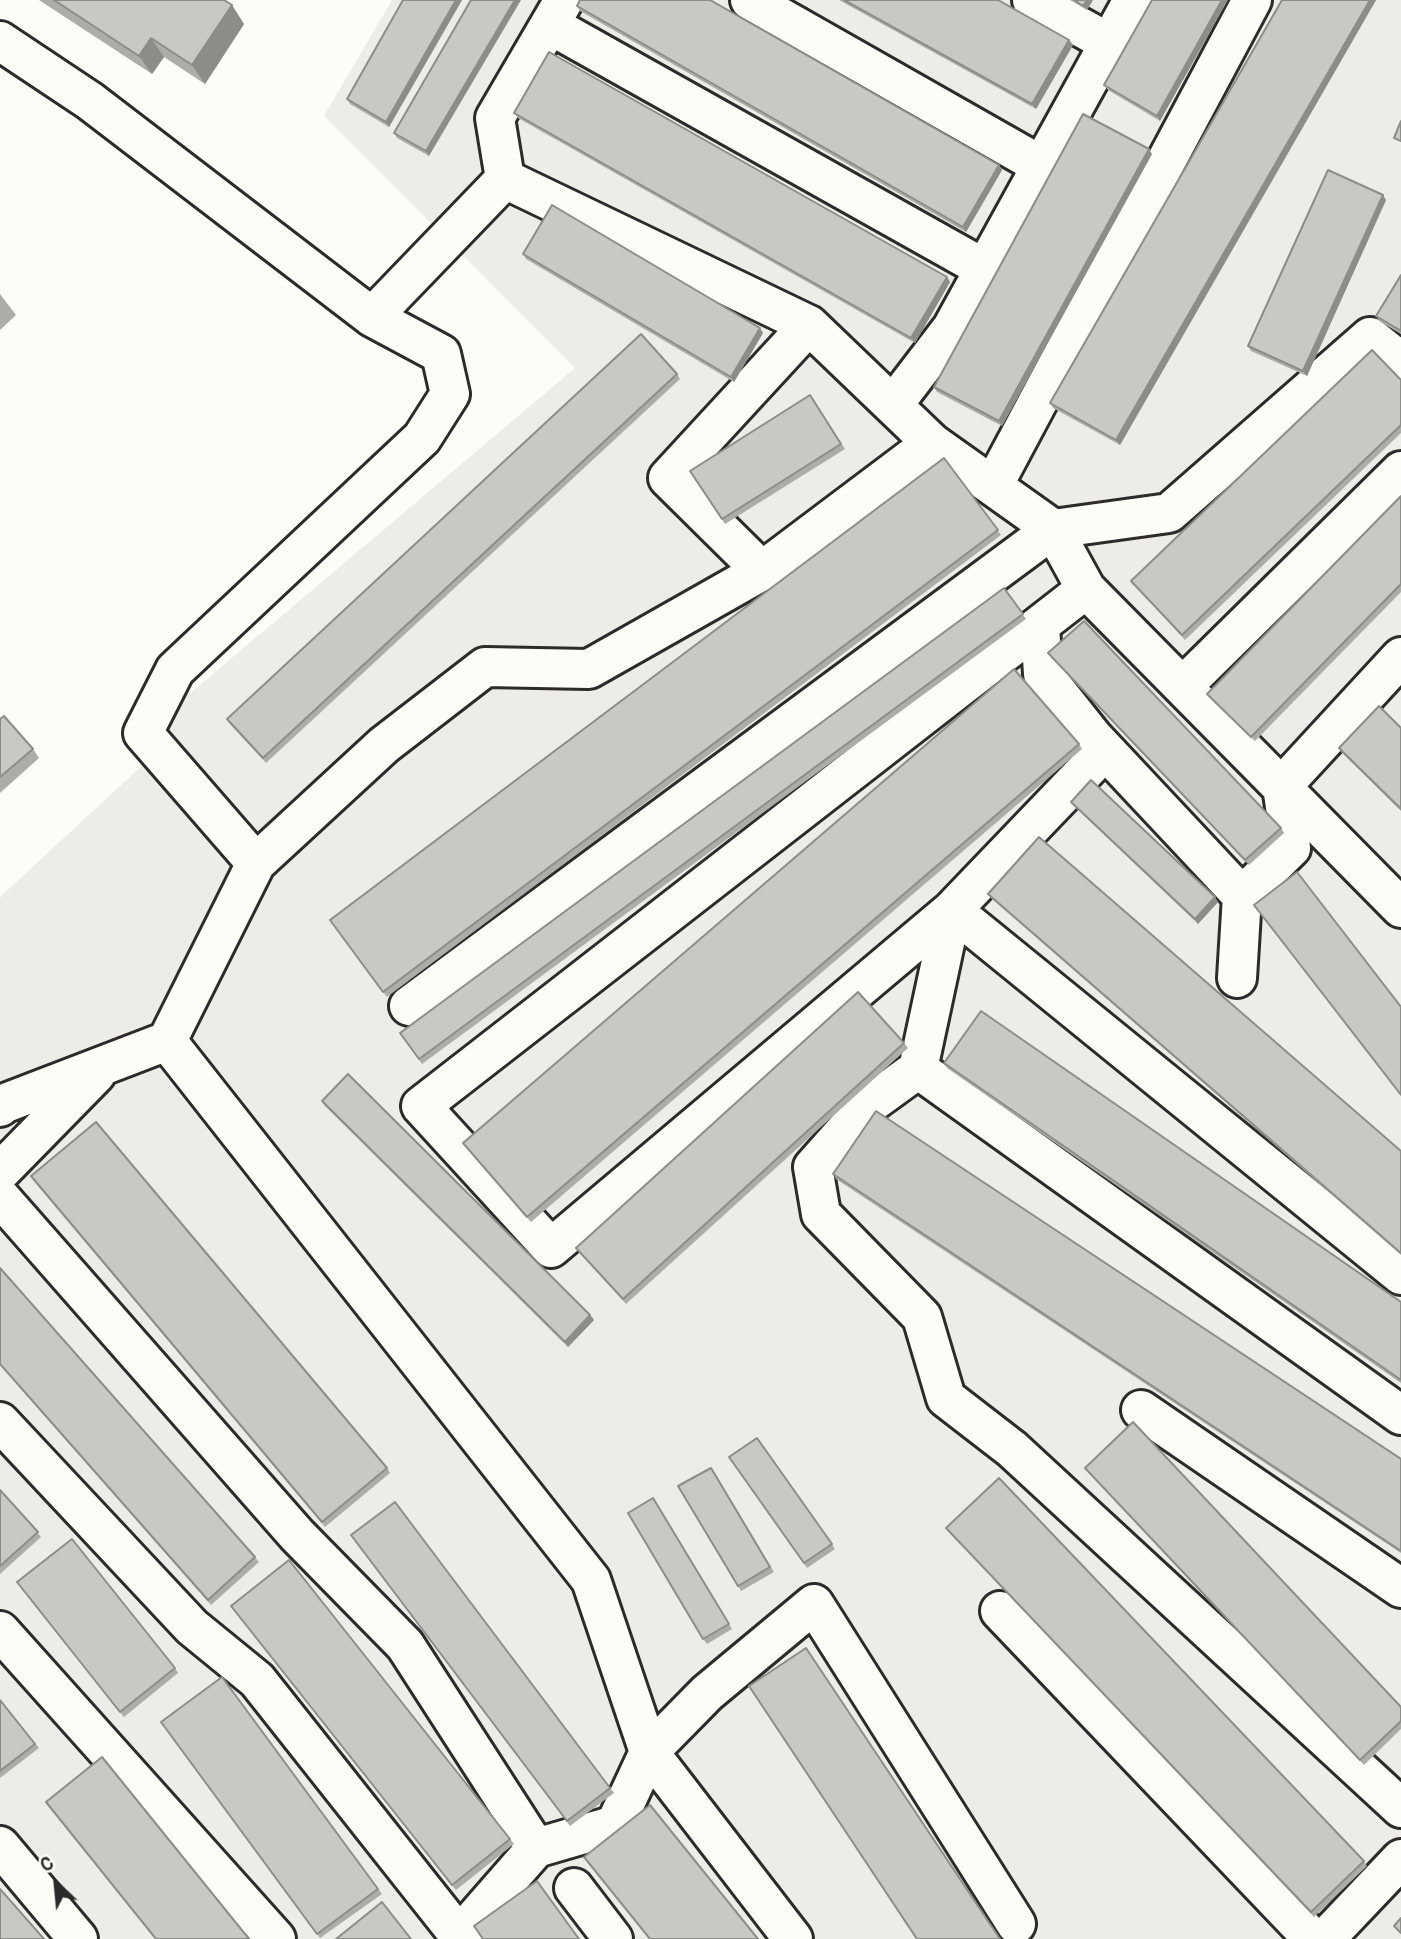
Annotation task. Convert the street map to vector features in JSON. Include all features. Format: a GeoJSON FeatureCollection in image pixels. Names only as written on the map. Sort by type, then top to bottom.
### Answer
{"type":"FeatureCollection","features":[{"type":"Feature","properties":{"kind":"lane"},"geometry":{"type":"LineString","coordinates":[[750,0],[1041,166]]}},
{"type":"Feature","properties":{"kind":"lane"},"geometry":{"type":"LineString","coordinates":[[1032,0],[1109,43]]}},
{"type":"Feature","properties":{"kind":"lane"},"geometry":{"type":"LineString","coordinates":[[893,405],[952,328],[1133,0]]}},
{"type":"Feature","properties":{"kind":"lane"},"geometry":{"type":"LineString","coordinates":[[993,486],[1252,0]]}},
{"type":"Feature","properties":{"kind":"lane"},"geometry":{"type":"LineString","coordinates":[[505,178],[495,118],[557,13],[985,269]]}},
{"type":"Feature","properties":{"kind":"lane"},"geometry":{"type":"LineString","coordinates":[[0,41],[90,101],[372,317],[441,354],[450,394],[422,438],[175,670],[144,733],[256,863]]}},
{"type":"Feature","properties":{"kind":"lane"},"geometry":{"type":"LineString","coordinates":[[372,317],[505,178]]}},
{"type":"Feature","properties":{"kind":"lane"},"geometry":{"type":"LineString","coordinates":[[505,178],[810,325],[932,443],[1053,529],[1086,589],[1401,908]]}},
{"type":"Feature","properties":{"kind":"lane"},"geometry":{"type":"LineString","coordinates":[[762,571],[668,478],[810,325]]}},
{"type":"Feature","properties":{"kind":"lane"},"geometry":{"type":"LineString","coordinates":[[409,1006],[1053,529],[1169,513],[1370,337],[1401,362]]}},
{"type":"Feature","properties":{"kind":"lane"},"geometry":{"type":"LineString","coordinates":[[0,1107],[167,1041],[256,863],[384,745],[485,667],[589,669],[762,571],[932,443]]}},
{"type":"Feature","properties":{"kind":"lane"},"geometry":{"type":"LineString","coordinates":[[1183,686],[1401,471]]}},
{"type":"Feature","properties":{"kind":"lane"},"geometry":{"type":"LineString","coordinates":[[1086,589],[421,1106],[551,1248],[951,910],[1090,766],[1093,737]]}},
{"type":"Feature","properties":{"kind":"lane"},"geometry":{"type":"LineString","coordinates":[[1040,625],[1043,674],[1093,737],[1242,896]]}},
{"type":"Feature","properties":{"kind":"lane"},"geometry":{"type":"LineString","coordinates":[[1282,786],[1401,657]]}},
{"type":"Feature","properties":{"kind":"lane"},"geometry":{"type":"LineString","coordinates":[[1237,978],[1242,896],[1291,848],[1282,786]]}},
{"type":"Feature","properties":{"kind":"lane"},"geometry":{"type":"LineString","coordinates":[[951,910],[918,1069],[867,1106],[813,1167],[821,1214],[922,1317],[946,1398],[1012,1449],[1401,1808]]}},
{"type":"Feature","properties":{"kind":"lane"},"geometry":{"type":"LineString","coordinates":[[951,910],[1401,1275]]}},
{"type":"Feature","properties":{"kind":"lane"},"geometry":{"type":"LineString","coordinates":[[167,1041],[591,1580],[649,1752],[793,1939]]}},
{"type":"Feature","properties":{"kind":"lane"},"geometry":{"type":"LineString","coordinates":[[0,1172],[105,1065]]}},
{"type":"Feature","properties":{"kind":"lane"},"geometry":{"type":"LineString","coordinates":[[918,1069],[1401,1415]]}},
{"type":"Feature","properties":{"kind":"lane"},"geometry":{"type":"LineString","coordinates":[[0,1197],[297,1535],[405,1645],[536,1848]]}},
{"type":"Feature","properties":{"kind":"lane"},"geometry":{"type":"LineString","coordinates":[[1141,1410],[1401,1588]]}},
{"type":"Feature","properties":{"kind":"lane"},"geometry":{"type":"LineString","coordinates":[[0,1422],[192,1627],[257,1680],[461,1937],[536,1848],[615,1825],[649,1752],[707,1693],[814,1604],[1016,1924]]}},
{"type":"Feature","properties":{"kind":"lane"},"geometry":{"type":"LineString","coordinates":[[1000,1611],[1313,1939]]}},
{"type":"Feature","properties":{"kind":"lane"},"geometry":{"type":"LineString","coordinates":[[0,1631],[276,1939]]}},
{"type":"Feature","properties":{"kind":"lane"},"geometry":{"type":"LineString","coordinates":[[0,1846],[78,1939]]}},
{"type":"Feature","properties":{"kind":"lane"},"geometry":{"type":"LineString","coordinates":[[1325,1939],[1401,1859]]}},
{"type":"Feature","properties":{"kind":"lane"},"geometry":{"type":"LineString","coordinates":[[574,1888],[614,1939]]}},
{"type":"Feature","properties":{"kind":"shaded area"},"geometry":{"type":"Polygon","coordinates":[[[392,0],[1401,0],[1401,1939],[0,1939],[0,897],[147,761],[143,733],[575,368],[324,116],[392,0]]]}},
{"type":"Feature","properties":{"kind":"building"},"geometry":{"type":"Polygon","coordinates":[[[54,0],[224,0],[232,5],[192,65],[151,38],[139,56],[54,0]]]}},
{"type":"Feature","properties":{"kind":"building"},"geometry":{"type":"Polygon","coordinates":[[[403,0],[456,0],[386,122],[347,99],[403,0]]]}},
{"type":"Feature","properties":{"kind":"building"},"geometry":{"type":"Polygon","coordinates":[[[471,0],[515,0],[426,151],[394,133],[471,0]]]}},
{"type":"Feature","properties":{"kind":"building"},"geometry":{"type":"Polygon","coordinates":[[[580,0],[710,0],[999,165],[963,227],[577,6],[580,0]]]}},
{"type":"Feature","properties":{"kind":"building"},"geometry":{"type":"Polygon","coordinates":[[[844,0],[998,0],[1069,40],[1032,104],[844,0]]]}},
{"type":"Feature","properties":{"kind":"building"},"geometry":{"type":"Polygon","coordinates":[[[1074,0],[1087,0],[1083,6],[1074,0]]]}},
{"type":"Feature","properties":{"kind":"building"},"geometry":{"type":"Polygon","coordinates":[[[1152,0],[1222,0],[1157,116],[1104,85],[1152,0]]]}},
{"type":"Feature","properties":{"kind":"building"},"geometry":{"type":"Polygon","coordinates":[[[1282,0],[1370,0],[1116,440],[1050,403],[1282,0]]]}},
{"type":"Feature","properties":{"kind":"building"},"geometry":{"type":"Polygon","coordinates":[[[549,52],[947,277],[911,338],[514,113],[549,52]]]}},
{"type":"Feature","properties":{"kind":"building"},"geometry":{"type":"Polygon","coordinates":[[[1083,114],[1149,149],[999,421],[934,387],[1083,114]]]}},
{"type":"Feature","properties":{"kind":"building"},"geometry":{"type":"Polygon","coordinates":[[[1401,121],[1401,141],[1394,138],[1401,121]]]}},
{"type":"Feature","properties":{"kind":"building"},"geometry":{"type":"Polygon","coordinates":[[[1328,170],[1383,195],[1303,371],[1248,346],[1328,170]]]}},
{"type":"Feature","properties":{"kind":"building"},"geometry":{"type":"Polygon","coordinates":[[[552,205],[760,328],[731,377],[523,254],[552,205]]]}},
{"type":"Feature","properties":{"kind":"building"},"geometry":{"type":"Polygon","coordinates":[[[1401,275],[1401,331],[1376,316],[1401,275]]]}},
{"type":"Feature","properties":{"kind":"building"},"geometry":{"type":"Polygon","coordinates":[[[641,334],[677,374],[263,758],[227,719],[641,334]]]}},
{"type":"Feature","properties":{"kind":"building"},"geometry":{"type":"Polygon","coordinates":[[[1372,350],[1401,380],[1401,425],[1182,635],[1131,581],[1372,350]]]}},
{"type":"Feature","properties":{"kind":"building"},"geometry":{"type":"Polygon","coordinates":[[[810,395],[841,444],[722,519],[690,471],[810,395]]]}},
{"type":"Feature","properties":{"kind":"building"},"geometry":{"type":"Polygon","coordinates":[[[944,458],[998,530],[383,992],[330,920],[944,458]]]}},
{"type":"Feature","properties":{"kind":"building"},"geometry":{"type":"Polygon","coordinates":[[[1401,496],[1401,584],[1251,737],[1207,694],[1401,496]]]}},
{"type":"Feature","properties":{"kind":"building"},"geometry":{"type":"Polygon","coordinates":[[[1004,588],[1023,614],[419,1059],[400,1033],[1004,588]]]}},
{"type":"Feature","properties":{"kind":"building"},"geometry":{"type":"Polygon","coordinates":[[[1084,621],[1281,828],[1245,860],[1048,653],[1084,621]]]}},
{"type":"Feature","properties":{"kind":"building"},"geometry":{"type":"Polygon","coordinates":[[[1014,669],[1079,744],[527,1217],[463,1143],[1014,669]]]}},
{"type":"Feature","properties":{"kind":"building"},"geometry":{"type":"Polygon","coordinates":[[[1379,706],[1401,728],[1401,809],[1339,748],[1379,706]]]}},
{"type":"Feature","properties":{"kind":"building"},"geometry":{"type":"Polygon","coordinates":[[[4,716],[33,749],[0,777],[0,719],[4,716]]]}},
{"type":"Feature","properties":{"kind":"building"},"geometry":{"type":"Polygon","coordinates":[[[1091,780],[1215,897],[1195,919],[1071,802],[1091,780]]]}},
{"type":"Feature","properties":{"kind":"building"},"geometry":{"type":"Polygon","coordinates":[[[1039,837],[1401,1151],[1401,1253],[988,894],[1039,837]]]}},
{"type":"Feature","properties":{"kind":"building"},"geometry":{"type":"Polygon","coordinates":[[[1297,872],[1401,1007],[1401,1095],[1254,905],[1297,872]]]}},
{"type":"Feature","properties":{"kind":"building"},"geometry":{"type":"Polygon","coordinates":[[[858,992],[904,1043],[623,1299],[576,1248],[858,992]]]}},
{"type":"Feature","properties":{"kind":"building"},"geometry":{"type":"Polygon","coordinates":[[[981,1011],[1401,1302],[1401,1380],[944,1063],[981,1011]]]}},
{"type":"Feature","properties":{"kind":"building"},"geometry":{"type":"Polygon","coordinates":[[[348,1074],[590,1315],[565,1342],[322,1101],[348,1074]]]}},
{"type":"Feature","properties":{"kind":"building"},"geometry":{"type":"Polygon","coordinates":[[[876,1111],[1401,1459],[1401,1551],[833,1174],[876,1111]]]}},
{"type":"Feature","properties":{"kind":"building"},"geometry":{"type":"Polygon","coordinates":[[[96,1122],[387,1468],[322,1522],[31,1176],[96,1122]]]}},
{"type":"Feature","properties":{"kind":"building"},"geometry":{"type":"Polygon","coordinates":[[[0,1268],[255,1557],[208,1600],[0,1364],[0,1268]]]}},
{"type":"Feature","properties":{"kind":"building"},"geometry":{"type":"Polygon","coordinates":[[[1133,1422],[1401,1707],[1401,1721],[1360,1760],[1085,1468],[1133,1422]]]}},
{"type":"Feature","properties":{"kind":"building"},"geometry":{"type":"Polygon","coordinates":[[[757,1438],[832,1544],[804,1563],[729,1457],[757,1438]]]}},
{"type":"Feature","properties":{"kind":"building"},"geometry":{"type":"Polygon","coordinates":[[[711,1468],[770,1567],[738,1586],[678,1486],[711,1468]]]}},
{"type":"Feature","properties":{"kind":"building"},"geometry":{"type":"Polygon","coordinates":[[[999,1478],[1364,1861],[1311,1912],[946,1528],[999,1478]]]}},
{"type":"Feature","properties":{"kind":"building"},"geometry":{"type":"Polygon","coordinates":[[[0,1490],[38,1532],[0,1566],[0,1490]]]}},
{"type":"Feature","properties":{"kind":"building"},"geometry":{"type":"Polygon","coordinates":[[[653,1498],[729,1624],[703,1639],[628,1513],[653,1498]]]}},
{"type":"Feature","properties":{"kind":"building"},"geometry":{"type":"Polygon","coordinates":[[[395,1502],[610,1788],[567,1821],[351,1535],[395,1502]]]}},
{"type":"Feature","properties":{"kind":"building"},"geometry":{"type":"Polygon","coordinates":[[[72,1539],[175,1668],[120,1712],[17,1582],[72,1539]]]}},
{"type":"Feature","properties":{"kind":"building"},"geometry":{"type":"Polygon","coordinates":[[[289,1560],[510,1839],[452,1885],[231,1606],[289,1560]]]}},
{"type":"Feature","properties":{"kind":"building"},"geometry":{"type":"Polygon","coordinates":[[[806,1648],[1000,1939],[917,1939],[749,1686],[806,1648]]]}},
{"type":"Feature","properties":{"kind":"building"},"geometry":{"type":"Polygon","coordinates":[[[222,1677],[378,1889],[317,1934],[161,1722],[222,1677]]]}},
{"type":"Feature","properties":{"kind":"building"},"geometry":{"type":"Polygon","coordinates":[[[0,1700],[35,1744],[0,1771],[0,1700]]]}},
{"type":"Feature","properties":{"kind":"building"},"geometry":{"type":"Polygon","coordinates":[[[102,1757],[249,1939],[156,1939],[46,1802],[102,1757]]]}},
{"type":"Feature","properties":{"kind":"building"},"geometry":{"type":"Polygon","coordinates":[[[650,1805],[758,1939],[650,1939],[584,1857],[650,1805]]]}},
{"type":"Feature","properties":{"kind":"building"},"geometry":{"type":"Polygon","coordinates":[[[537,1881],[579,1939],[483,1939],[474,1926],[537,1881]]]}},
{"type":"Feature","properties":{"kind":"building"},"geometry":{"type":"Polygon","coordinates":[[[0,1889],[44,1939],[0,1939],[0,1889]]]}},
{"type":"Feature","properties":{"kind":"building"},"geometry":{"type":"Polygon","coordinates":[[[382,1902],[411,1939],[336,1939],[382,1902]]]}},
{"type":"Feature","properties":{"kind":"building"},"geometry":{"type":"Polygon","coordinates":[[[1401,1918],[1401,1933],[1394,1926],[1401,1918]]]}}]}
